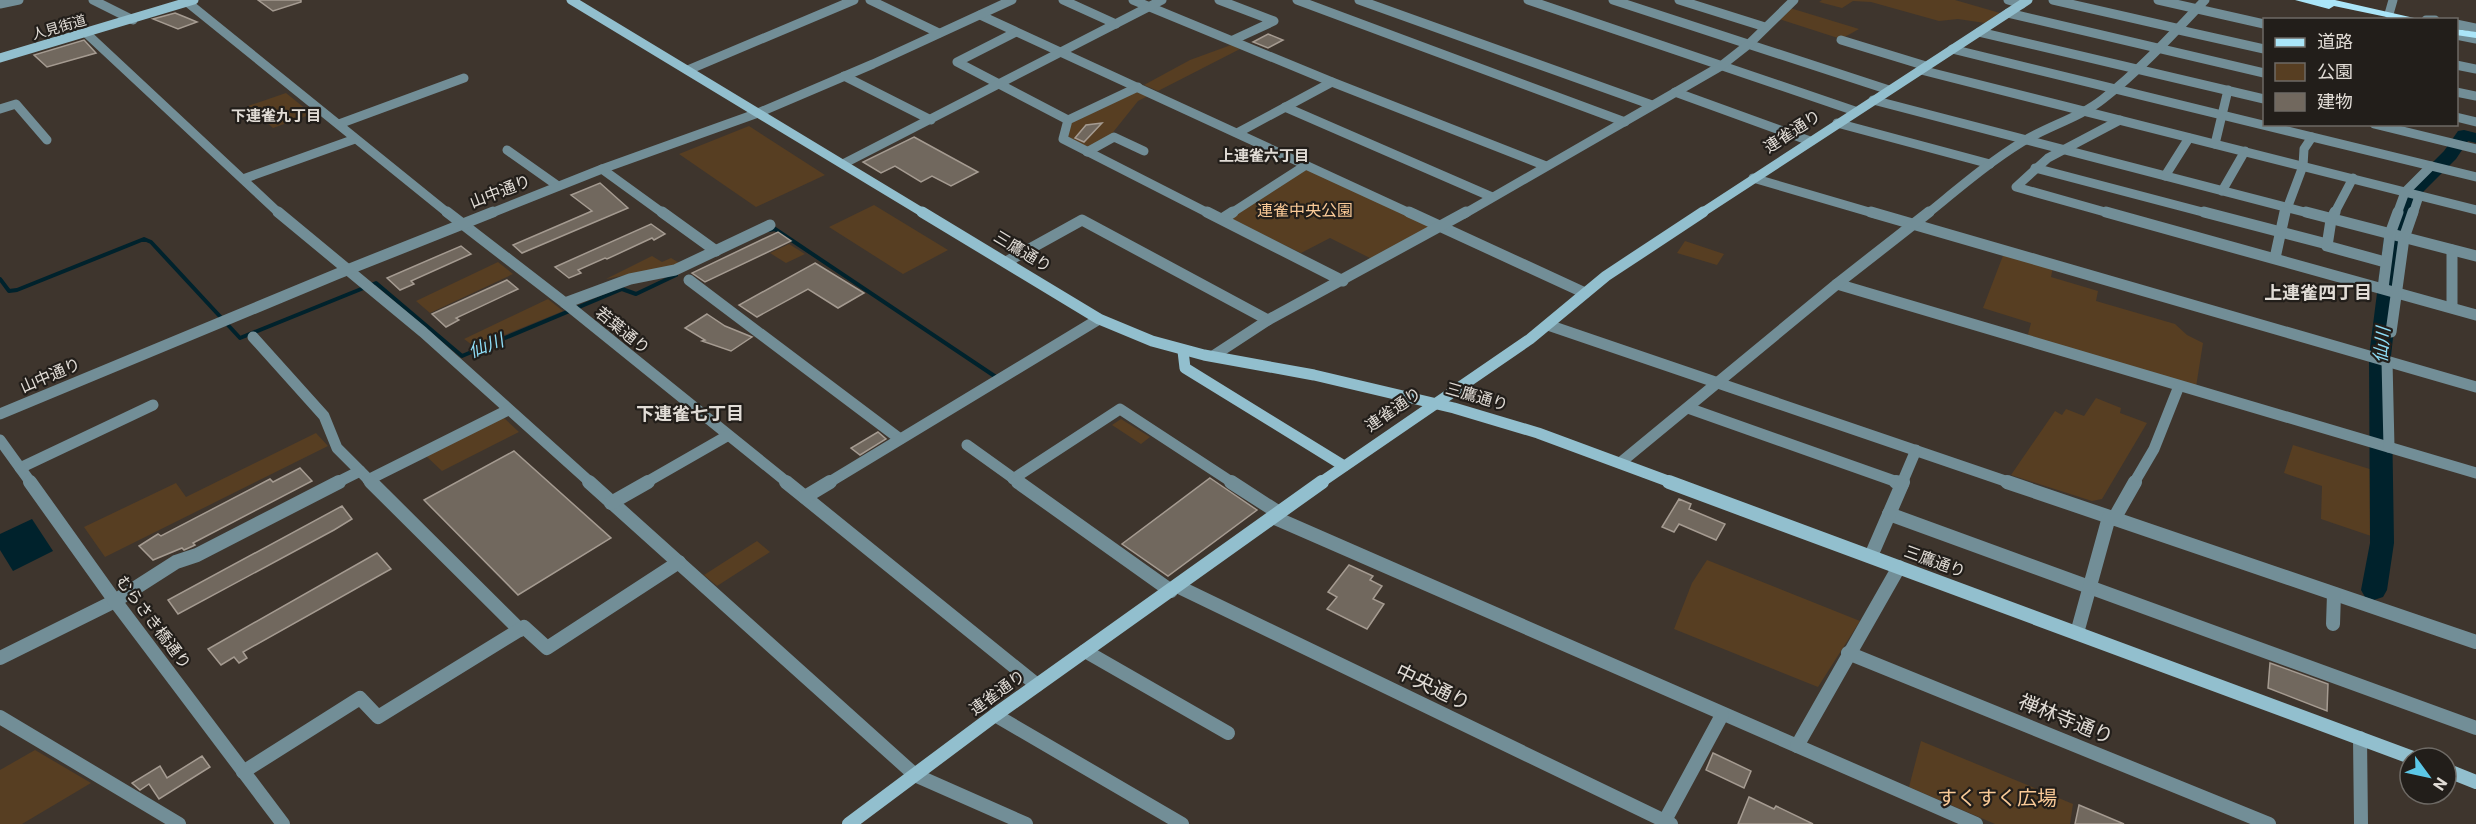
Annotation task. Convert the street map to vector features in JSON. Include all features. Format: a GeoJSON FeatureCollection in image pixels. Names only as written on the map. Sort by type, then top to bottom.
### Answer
{"type":"FeatureCollection","features":[{"type":"Feature","properties":{"kind":"main road","name":"三鷹通り"},"geometry":{"type":"LineString","coordinates":[[571,0],[1099,319],[1129,334],[1183,351],[1314,375],[1435,402],[1538,433],[2398,752]]}},
{"type":"Feature","properties":{"kind":"main road"},"geometry":{"type":"LineString","coordinates":[[2300,0],[2393,17]]}},
{"type":"Feature","properties":{"kind":"main road"},"geometry":{"type":"LineString","coordinates":[[2321,0],[2393,17]]}},
{"type":"Feature","properties":{"kind":"main road","name":"人見街道"},"geometry":{"type":"LineString","coordinates":[[0,58],[133,20],[190,1]]}},
{"type":"Feature","properties":{"kind":"main road","name":"連雀通り"},"geometry":{"type":"LineString","coordinates":[[857,822],[995,715],[1344,466],[1548,325],[1585,293],[1639,253],[2025,2]]}},
{"type":"Feature","properties":{"kind":"main road"},"geometry":{"type":"LineString","coordinates":[[2458,29],[2476,33]]}},
{"type":"Feature","properties":{"kind":"main road"},"geometry":{"type":"LineString","coordinates":[[1183,351],[1185,368],[1344,466]]}},
{"type":"Feature","properties":{"kind":"main road"},"geometry":{"type":"LineString","coordinates":[[2458,775],[2476,782]]}},
{"type":"Feature","properties":{"kind":"street"},"geometry":{"type":"LineString","coordinates":[[0,4],[19,0]]}},
{"type":"Feature","properties":{"kind":"street"},"geometry":{"type":"LineString","coordinates":[[93,0],[133,20]]}},
{"type":"Feature","properties":{"kind":"street"},"geometry":{"type":"LineString","coordinates":[[688,70],[854,0]]}},
{"type":"Feature","properties":{"kind":"street"},"geometry":{"type":"LineString","coordinates":[[870,0],[939,33]]}},
{"type":"Feature","properties":{"kind":"street","name":"山中通り"},"geometry":{"type":"LineString","coordinates":[[0,414],[230,317],[462,224],[602,169],[758,113],[1012,0]]}},
{"type":"Feature","properties":{"kind":"street"},"geometry":{"type":"LineString","coordinates":[[1063,0],[1116,24]]}},
{"type":"Feature","properties":{"kind":"street"},"geometry":{"type":"LineString","coordinates":[[1133,0],[1332,82],[1546,166]]}},
{"type":"Feature","properties":{"kind":"street"},"geometry":{"type":"LineString","coordinates":[[843,164],[1162,0]]}},
{"type":"Feature","properties":{"kind":"street"},"geometry":{"type":"LineString","coordinates":[[1219,0],[1274,21],[1233,40]]}},
{"type":"Feature","properties":{"kind":"street"},"geometry":{"type":"LineString","coordinates":[[1298,0],[1625,122]]}},
{"type":"Feature","properties":{"kind":"street"},"geometry":{"type":"LineString","coordinates":[[1311,5],[1321,0]]}},
{"type":"Feature","properties":{"kind":"street"},"geometry":{"type":"LineString","coordinates":[[1359,0],[1652,105]]}},
{"type":"Feature","properties":{"kind":"street"},"geometry":{"type":"LineString","coordinates":[[1528,0],[1855,111]]}},
{"type":"Feature","properties":{"kind":"street"},"geometry":{"type":"LineString","coordinates":[[1613,0],[1889,90]]}},
{"type":"Feature","properties":{"kind":"street"},"geometry":{"type":"LineString","coordinates":[[1679,0],[1765,27]]}},
{"type":"Feature","properties":{"kind":"street"},"geometry":{"type":"LineString","coordinates":[[1213,357],[1268,320],[1442,226],[1721,66],[1749,44],[1794,0]]}},
{"type":"Feature","properties":{"kind":"street"},"geometry":{"type":"LineString","coordinates":[[2008,0],[2025,2]]}},
{"type":"Feature","properties":{"kind":"street"},"geometry":{"type":"LineString","coordinates":[[2053,0],[2263,49]]}},
{"type":"Feature","properties":{"kind":"street"},"geometry":{"type":"LineString","coordinates":[[2158,0],[2263,24]]}},
{"type":"Feature","properties":{"kind":"street"},"geometry":{"type":"LineString","coordinates":[[1620,463],[1838,284],[1990,164],[2024,141],[2085,111],[2115,89],[2160,48],[2205,0]]}},
{"type":"Feature","properties":{"kind":"street"},"geometry":{"type":"LineString","coordinates":[[2393,0],[2393,17]]}},
{"type":"Feature","properties":{"kind":"street","name":"若葉通り"},"geometry":{"type":"LineString","coordinates":[[190,1],[355,139],[570,308],[1037,685]]}},
{"type":"Feature","properties":{"kind":"street"},"geometry":{"type":"LineString","coordinates":[[2008,13],[2263,73]]}},
{"type":"Feature","properties":{"kind":"street"},"geometry":{"type":"LineString","coordinates":[[980,15],[1239,132],[1585,293]]}},
{"type":"Feature","properties":{"kind":"street"},"geometry":{"type":"LineString","coordinates":[[1016,32],[957,62],[1068,120]]}},
{"type":"Feature","properties":{"kind":"street"},"geometry":{"type":"LineString","coordinates":[[1979,32],[2263,99]]}},
{"type":"Feature","properties":{"kind":"street"},"geometry":{"type":"LineString","coordinates":[[87,33],[278,212],[369,286],[915,775],[1026,824]]}},
{"type":"Feature","properties":{"kind":"street"},"geometry":{"type":"LineString","coordinates":[[1841,40],[1923,68],[2476,210]]}},
{"type":"Feature","properties":{"kind":"street"},"geometry":{"type":"LineString","coordinates":[[1952,49],[2263,125]]}},
{"type":"Feature","properties":{"kind":"street"},"geometry":{"type":"LineString","coordinates":[[2458,65],[2476,69]]}},
{"type":"Feature","properties":{"kind":"street"},"geometry":{"type":"LineString","coordinates":[[844,76],[931,120]]}},
{"type":"Feature","properties":{"kind":"street"},"geometry":{"type":"LineString","coordinates":[[339,124],[464,78]]}},
{"type":"Feature","properties":{"kind":"street"},"geometry":{"type":"LineString","coordinates":[[1239,132],[1332,82]]}},
{"type":"Feature","properties":{"kind":"street"},"geometry":{"type":"LineString","coordinates":[[1068,120],[1138,87]]}},
{"type":"Feature","properties":{"kind":"street"},"geometry":{"type":"LineString","coordinates":[[2215,144],[2228,90]]}},
{"type":"Feature","properties":{"kind":"street"},"geometry":{"type":"LineString","coordinates":[[1675,92],[1810,141]]}},
{"type":"Feature","properties":{"kind":"street"},"geometry":{"type":"LineString","coordinates":[[2458,92],[2476,96]]}},
{"type":"Feature","properties":{"kind":"street"},"geometry":{"type":"LineString","coordinates":[[1873,100],[2024,141],[2476,256]]}},
{"type":"Feature","properties":{"kind":"street"},"geometry":{"type":"LineString","coordinates":[[0,109],[16,104],[47,140]]}},
{"type":"Feature","properties":{"kind":"street"},"geometry":{"type":"LineString","coordinates":[[1285,107],[1492,197]]}},
{"type":"Feature","properties":{"kind":"street"},"geometry":{"type":"LineString","coordinates":[[2458,117],[2476,122]]}},
{"type":"Feature","properties":{"kind":"street"},"geometry":{"type":"LineString","coordinates":[[1068,120],[1063,139],[1343,281]]}},
{"type":"Feature","properties":{"kind":"street"},"geometry":{"type":"LineString","coordinates":[[2120,120],[2048,158],[2016,187],[2476,315]]}},
{"type":"Feature","properties":{"kind":"street"},"geometry":{"type":"LineString","coordinates":[[1837,123],[1990,164]]}},
{"type":"Feature","properties":{"kind":"street"},"geometry":{"type":"LineString","coordinates":[[2267,126],[2476,177]]}},
{"type":"Feature","properties":{"kind":"street"},"geometry":{"type":"LineString","coordinates":[[2390,126],[2407,128],[2473,148]]}},
{"type":"Feature","properties":{"kind":"street"},"geometry":{"type":"LineString","coordinates":[[2403,144],[2407,128]]}},
{"type":"Feature","properties":{"kind":"street"},"geometry":{"type":"LineString","coordinates":[[1087,152],[1114,137],[1144,151]]}},
{"type":"Feature","properties":{"kind":"street"},"geometry":{"type":"LineString","coordinates":[[2275,258],[2286,207],[2303,166],[2304,149],[2312,137]]}},
{"type":"Feature","properties":{"kind":"street"},"geometry":{"type":"LineString","coordinates":[[2165,176],[2189,138]]}},
{"type":"Feature","properties":{"kind":"street"},"geometry":{"type":"LineString","coordinates":[[243,179],[355,139]]}},
{"type":"Feature","properties":{"kind":"street"},"geometry":{"type":"LineString","coordinates":[[507,150],[558,186]]}},
{"type":"Feature","properties":{"kind":"street"},"geometry":{"type":"LineString","coordinates":[[2222,191],[2245,151]]}},
{"type":"Feature","properties":{"kind":"street"},"geometry":{"type":"LineString","coordinates":[[1221,219],[1306,165]]}},
{"type":"Feature","properties":{"kind":"street"},"geometry":{"type":"LineString","coordinates":[[2383,288],[2390,234],[2405,192],[2431,166]]}},
{"type":"Feature","properties":{"kind":"street"},"geometry":{"type":"LineString","coordinates":[[2035,168],[2326,244],[2385,262]]}},
{"type":"Feature","properties":{"kind":"street"},"geometry":{"type":"LineString","coordinates":[[602,169],[716,251]]}},
{"type":"Feature","properties":{"kind":"street"},"geometry":{"type":"LineString","coordinates":[[1753,178],[2476,387]]}},
{"type":"Feature","properties":{"kind":"street"},"geometry":{"type":"LineString","coordinates":[[2326,244],[2331,220],[2353,178]]}},
{"type":"Feature","properties":{"kind":"street"},"geometry":{"type":"LineString","coordinates":[[2391,332],[2403,238],[2418,196]]}},
{"type":"Feature","properties":{"kind":"street"},"geometry":{"type":"LineString","coordinates":[[1006,262],[1082,220],[1268,320]]}},
{"type":"Feature","properties":{"kind":"street"},"geometry":{"type":"LineString","coordinates":[[570,308],[630,279],[675,270],[770,225]]}},
{"type":"Feature","properties":{"kind":"street"},"geometry":{"type":"LineString","coordinates":[[2452,250],[2452,307]]}},
{"type":"Feature","properties":{"kind":"street"},"geometry":{"type":"LineString","coordinates":[[689,280],[900,439]]}},
{"type":"Feature","properties":{"kind":"street"},"geometry":{"type":"LineString","coordinates":[[1838,284],[2476,473]]}},
{"type":"Feature","properties":{"kind":"street"},"geometry":{"type":"LineString","coordinates":[[805,498],[1099,319]]}},
{"type":"Feature","properties":{"kind":"street"},"geometry":{"type":"LineString","coordinates":[[1548,325],[2476,642]]}},
{"type":"Feature","properties":{"kind":"street"},"geometry":{"type":"LineString","coordinates":[[253,337],[324,416],[337,448],[520,630]]}},
{"type":"Feature","properties":{"kind":"street"},"geometry":{"type":"LineString","coordinates":[[2382,360],[2383,445]]}},
{"type":"Feature","properties":{"kind":"street"},"geometry":{"type":"LineString","coordinates":[[2077,633],[2111,518],[2154,448],[2179,386]]}},
{"type":"Feature","properties":{"kind":"street"},"geometry":{"type":"LineString","coordinates":[[20,468],[153,405]]}},
{"type":"Feature","properties":{"kind":"street"},"geometry":{"type":"LineString","coordinates":[[1688,408],[1902,484]]}},
{"type":"Feature","properties":{"kind":"street"},"geometry":{"type":"LineString","coordinates":[[1013,479],[1120,409],[1276,515],[1722,715],[1976,824]]}},
{"type":"Feature","properties":{"kind":"street"},"geometry":{"type":"LineString","coordinates":[[0,658],[116,601],[176,562],[197,555],[507,410]]}},
{"type":"Feature","properties":{"kind":"street"},"geometry":{"type":"LineString","coordinates":[[611,503],[727,436]]}},
{"type":"Feature","properties":{"kind":"street","name":"むらさき橋通り"},"geometry":{"type":"LineString","coordinates":[[0,440],[116,601],[283,824]]}},
{"type":"Feature","properties":{"kind":"street","name":"中央通り"},"geometry":{"type":"LineString","coordinates":[[967,445],[1013,479],[1174,588],[1666,823]]}},
{"type":"Feature","properties":{"kind":"street"},"geometry":{"type":"LineString","coordinates":[[1871,556],[1916,450]]}},
{"type":"Feature","properties":{"kind":"street"},"geometry":{"type":"LineString","coordinates":[[1889,514],[2089,589],[2476,728]]}},
{"type":"Feature","properties":{"kind":"street"},"geometry":{"type":"LineString","coordinates":[[243,772],[360,698],[378,717],[524,627],[547,648],[679,562]]}},
{"type":"Feature","properties":{"kind":"street"},"geometry":{"type":"LineString","coordinates":[[1797,747],[1848,653],[1899,567]]}},
{"type":"Feature","properties":{"kind":"street"},"geometry":{"type":"LineString","coordinates":[[2333,624],[2334,594]]}},
{"type":"Feature","properties":{"kind":"street"},"geometry":{"type":"LineString","coordinates":[[1085,651],[1228,734]]}},
{"type":"Feature","properties":{"kind":"street","name":"禅林寺通り"},"geometry":{"type":"LineString","coordinates":[[1848,653],[2269,824]]}},
{"type":"Feature","properties":{"kind":"street"},"geometry":{"type":"LineString","coordinates":[[995,715],[1182,824]]}},
{"type":"Feature","properties":{"kind":"street"},"geometry":{"type":"LineString","coordinates":[[1666,823],[1722,715]]}},
{"type":"Feature","properties":{"kind":"street"},"geometry":{"type":"LineString","coordinates":[[0,717],[179,824]]}},
{"type":"Feature","properties":{"kind":"street"},"geometry":{"type":"LineString","coordinates":[[2360,738],[2361,824]]}},
{"type":"Feature","properties":{"kind":"green space"},"geometry":{"type":"Polygon","coordinates":[[[1822,0],[1955,0],[2000,13],[1985,23],[1958,19],[1939,21],[1871,2],[1853,1],[1842,8],[1819,2],[1822,0]]]}},
{"type":"Feature","properties":{"kind":"green space"},"geometry":{"type":"Polygon","coordinates":[[[1790,8],[1859,29],[1841,39],[1779,19],[1790,8]]]}},
{"type":"Feature","properties":{"kind":"green space"},"geometry":{"type":"Polygon","coordinates":[[[1231,45],[1240,49],[1158,91],[1144,85],[1190,60],[1231,45]]]}},
{"type":"Feature","properties":{"kind":"green space"},"geometry":{"type":"Polygon","coordinates":[[[1137,89],[1150,95],[1138,101],[1110,136],[1088,149],[1068,139],[1070,121],[1137,89]]]}},
{"type":"Feature","properties":{"kind":"green space"},"geometry":{"type":"Polygon","coordinates":[[[286,93],[312,114],[273,128],[248,106],[286,93]]]}},
{"type":"Feature","properties":{"kind":"green space"},"geometry":{"type":"Polygon","coordinates":[[[749,126],[825,175],[756,207],[679,154],[749,126]]]}},
{"type":"Feature","properties":{"kind":"green space","name":"連雀中央公園"},"geometry":{"type":"Polygon","coordinates":[[[1304,168],[1432,226],[1374,260],[1330,238],[1301,253],[1228,218],[1304,168]]]}},
{"type":"Feature","properties":{"kind":"green space"},"geometry":{"type":"Polygon","coordinates":[[[874,205],[948,250],[903,274],[829,227],[874,205]]]}},
{"type":"Feature","properties":{"kind":"green space"},"geometry":{"type":"Polygon","coordinates":[[[1685,241],[1724,254],[1717,265],[1677,253],[1685,241]]]}},
{"type":"Feature","properties":{"kind":"green space"},"geometry":{"type":"Polygon","coordinates":[[[789,244],[805,254],[786,263],[770,253],[789,244]]]}},
{"type":"Feature","properties":{"kind":"green space"},"geometry":{"type":"Polygon","coordinates":[[[2004,253],[2053,267],[2051,277],[2098,291],[2096,301],[2175,324],[2187,335],[2203,343],[2196,387],[2027,338],[2031,323],[1983,308],[2004,253]]]}},
{"type":"Feature","properties":{"kind":"green space"},"geometry":{"type":"Polygon","coordinates":[[[652,256],[662,262],[671,258],[681,264],[606,279],[652,256]]]}},
{"type":"Feature","properties":{"kind":"green space"},"geometry":{"type":"Polygon","coordinates":[[[498,262],[513,274],[430,313],[416,301],[498,262]]]}},
{"type":"Feature","properties":{"kind":"green space"},"geometry":{"type":"Polygon","coordinates":[[[548,299],[563,311],[475,347],[464,339],[548,299]]]}},
{"type":"Feature","properties":{"kind":"green space"},"geometry":{"type":"Polygon","coordinates":[[[2096,398],[2121,408],[2120,413],[2147,423],[2102,499],[2092,501],[2011,475],[2055,411],[2062,415],[2066,409],[2084,416],[2096,398]]]}},
{"type":"Feature","properties":{"kind":"green space"},"geometry":{"type":"Polygon","coordinates":[[[503,417],[519,432],[442,471],[425,455],[503,417]]]}},
{"type":"Feature","properties":{"kind":"green space"},"geometry":{"type":"Polygon","coordinates":[[[1121,419],[1150,437],[1141,444],[1112,425],[1121,419]]]}},
{"type":"Feature","properties":{"kind":"green space"},"geometry":{"type":"Polygon","coordinates":[[[316,433],[328,446],[105,557],[84,527],[176,483],[186,497],[316,433]]]}},
{"type":"Feature","properties":{"kind":"green space"},"geometry":{"type":"Polygon","coordinates":[[[2293,445],[2376,471],[2377,538],[2321,519],[2322,486],[2284,473],[2293,445]]]}},
{"type":"Feature","properties":{"kind":"green space"},"geometry":{"type":"Polygon","coordinates":[[[757,541],[770,552],[717,586],[704,575],[757,541]]]}},
{"type":"Feature","properties":{"kind":"green space"},"geometry":{"type":"Polygon","coordinates":[[[1707,560],[1860,621],[1818,687],[1674,629],[1692,583],[1707,560]]]}},
{"type":"Feature","properties":{"kind":"green space","name":"すくすく広場"},"geometry":{"type":"Polygon","coordinates":[[[1921,741],[2073,804],[2070,824],[1995,824],[1909,787],[1921,741]]]}},
{"type":"Feature","properties":{"kind":"green space"},"geometry":{"type":"Polygon","coordinates":[[[35,750],[91,783],[22,824],[0,824],[0,770],[35,750]]]}},
{"type":"Feature","properties":{"kind":"water"},"geometry":{"type":"Polygon","coordinates":[[[32,519],[53,551],[13,571],[0,550],[0,534],[32,519]]]}},
{"type":"Feature","properties":{"kind":"building"},"geometry":{"type":"Polygon","coordinates":[[[258,0],[301,0],[301,2],[273,11],[258,0]]]}},
{"type":"Feature","properties":{"kind":"building"},"geometry":{"type":"Polygon","coordinates":[[[175,13],[197,22],[178,29],[153,19],[175,13]]]}},
{"type":"Feature","properties":{"kind":"building"},"geometry":{"type":"Polygon","coordinates":[[[1268,34],[1283,40],[1268,48],[1253,42],[1268,34]]]}},
{"type":"Feature","properties":{"kind":"building"},"geometry":{"type":"Polygon","coordinates":[[[84,40],[96,53],[47,67],[34,55],[84,40]]]}},
{"type":"Feature","properties":{"kind":"building"},"geometry":{"type":"Polygon","coordinates":[[[1102,123],[1084,142],[1075,138],[1086,125],[1102,123]]]}},
{"type":"Feature","properties":{"kind":"building"},"geometry":{"type":"Polygon","coordinates":[[[914,137],[978,172],[951,186],[932,176],[921,182],[895,166],[881,173],[863,162],[914,137]]]}},
{"type":"Feature","properties":{"kind":"building"},"geometry":{"type":"Polygon","coordinates":[[[600,183],[628,208],[522,253],[513,245],[592,211],[571,195],[600,183]]]}},
{"type":"Feature","properties":{"kind":"building"},"geometry":{"type":"Polygon","coordinates":[[[651,224],[665,234],[578,270],[581,273],[569,278],[555,267],[651,224]]]}},
{"type":"Feature","properties":{"kind":"building"},"geometry":{"type":"Polygon","coordinates":[[[778,232],[791,241],[705,282],[692,273],[778,232]]]}},
{"type":"Feature","properties":{"kind":"building"},"geometry":{"type":"Polygon","coordinates":[[[461,246],[471,254],[411,281],[414,284],[400,290],[387,278],[461,246]]]}},
{"type":"Feature","properties":{"kind":"building"},"geometry":{"type":"Polygon","coordinates":[[[815,263],[864,293],[838,308],[808,289],[757,317],[739,305],[815,263]]]}},
{"type":"Feature","properties":{"kind":"building"},"geometry":{"type":"Polygon","coordinates":[[[507,280],[518,289],[456,318],[459,320],[446,327],[432,314],[507,280]]]}},
{"type":"Feature","properties":{"kind":"building"},"geometry":{"type":"Polygon","coordinates":[[[707,314],[725,326],[752,337],[731,351],[702,341],[705,340],[685,328],[707,314]]]}},
{"type":"Feature","properties":{"kind":"building"},"geometry":{"type":"Polygon","coordinates":[[[878,432],[886,439],[860,455],[851,448],[878,432]]]}},
{"type":"Feature","properties":{"kind":"building"},"geometry":{"type":"Polygon","coordinates":[[[514,451],[611,538],[518,595],[424,500],[514,451]]]}},
{"type":"Feature","properties":{"kind":"building"},"geometry":{"type":"Polygon","coordinates":[[[300,468],[312,481],[193,543],[195,545],[193,546],[153,560],[139,546],[158,534],[161,536],[270,479],[273,482],[300,468]]]}},
{"type":"Feature","properties":{"kind":"building"},"geometry":{"type":"Polygon","coordinates":[[[1210,478],[1257,510],[1168,576],[1122,544],[1210,478]]]}},
{"type":"Feature","properties":{"kind":"building"},"geometry":{"type":"Polygon","coordinates":[[[1679,499],[1691,504],[1689,509],[1725,524],[1716,540],[1679,524],[1674,532],[1662,527],[1679,499]]]}},
{"type":"Feature","properties":{"kind":"building"},"geometry":{"type":"Polygon","coordinates":[[[342,506],[352,519],[334,530],[178,614],[168,600],[342,506]]]}},
{"type":"Feature","properties":{"kind":"building"},"geometry":{"type":"Polygon","coordinates":[[[377,553],[391,569],[243,652],[247,658],[239,663],[234,657],[221,665],[208,649],[377,553]]]}},
{"type":"Feature","properties":{"kind":"building"},"geometry":{"type":"Polygon","coordinates":[[[1349,565],[1373,576],[1370,580],[1382,586],[1373,599],[1384,604],[1367,629],[1327,609],[1337,597],[1328,592],[1349,565]]]}},
{"type":"Feature","properties":{"kind":"building"},"geometry":{"type":"Polygon","coordinates":[[[2270,663],[2328,684],[2327,711],[2268,688],[2270,663]]]}},
{"type":"Feature","properties":{"kind":"building"},"geometry":{"type":"Polygon","coordinates":[[[1713,753],[1751,771],[1744,788],[1706,770],[1713,753]]]}},
{"type":"Feature","properties":{"kind":"building"},"geometry":{"type":"Polygon","coordinates":[[[202,756],[210,767],[159,799],[149,784],[140,790],[132,783],[160,766],[167,778],[202,756]]]}},
{"type":"Feature","properties":{"kind":"building"},"geometry":{"type":"Polygon","coordinates":[[[1749,797],[1774,809],[1776,806],[1813,824],[1738,824],[1749,797]]]}},
{"type":"Feature","properties":{"kind":"building"},"geometry":{"type":"Polygon","coordinates":[[[2079,805],[2124,824],[2075,824],[2079,805]]]}},
{"type":"Feature","properties":{"kind":"waterway","name":"仙川"},"geometry":{"type":"LineString","coordinates":[[2374,590],[2382,543],[2380,356],[2394,238],[2409,195],[2450,155],[2464,135],[2476,138]]}},
{"type":"Feature","properties":{"kind":"waterway","name":"仙川"},"geometry":{"type":"LineString","coordinates":[[769,230],[775,229],[996,377]]}},
{"type":"Feature","properties":{"kind":"waterway","name":"仙川"},"geometry":{"type":"LineString","coordinates":[[0,279],[9,291],[17,290],[144,239],[151,242],[240,338],[376,283],[462,356],[622,289],[636,294],[676,275]]}},
{"type":"Feature","properties":{"kind":"district","name":"下連雀九丁目"},"geometry":{"type":"Point","coordinates":[276,116]}},
{"type":"Feature","properties":{"kind":"district","name":"上連雀六丁目"},"geometry":{"type":"Point","coordinates":[1264,156]}},
{"type":"Feature","properties":{"kind":"district","name":"上連雀四丁目"},"geometry":{"type":"Point","coordinates":[2318,293]}},
{"type":"Feature","properties":{"kind":"district","name":"下連雀七丁目"},"geometry":{"type":"Point","coordinates":[690,414]}}]}
